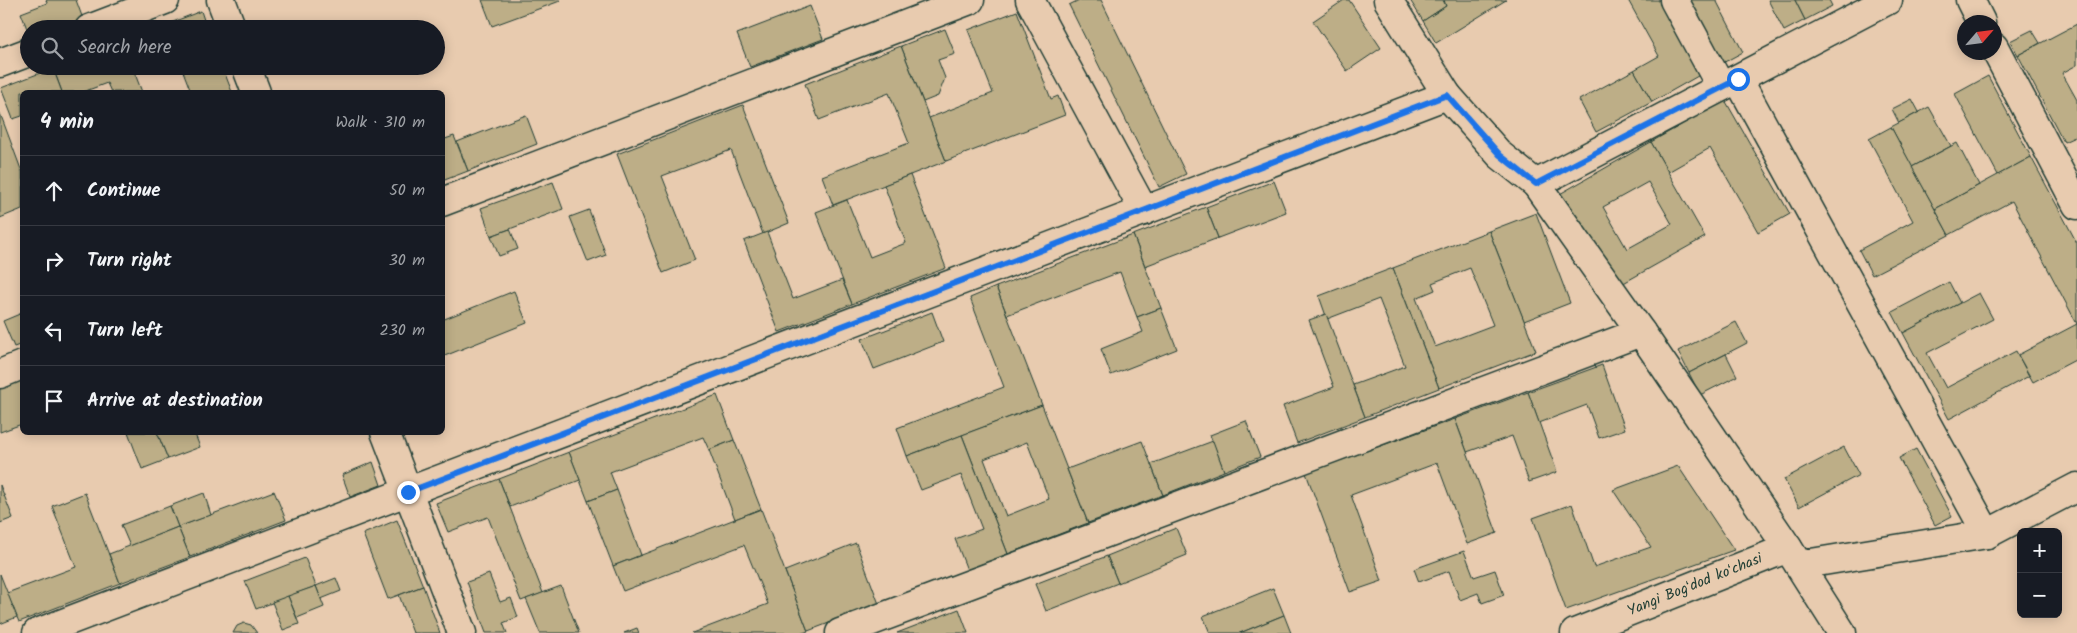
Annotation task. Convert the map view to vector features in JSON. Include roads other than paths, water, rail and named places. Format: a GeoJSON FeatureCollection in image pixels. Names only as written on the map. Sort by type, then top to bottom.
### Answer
{"type":"FeatureCollection","features":[{"type":"Feature","properties":{"kind":"street"},"geometry":{"type":"LineString","coordinates":[[113,20],[165,0]]}},
{"type":"Feature","properties":{"kind":"street"},"geometry":{"type":"LineString","coordinates":[[221,0],[229,20]]}},
{"type":"Feature","properties":{"kind":"street"},"geometry":{"type":"LineString","coordinates":[[445,201],[970,0]]}},
{"type":"Feature","properties":{"kind":"street"},"geometry":{"type":"LineString","coordinates":[[1030,0],[1144,211]]}},
{"type":"Feature","properties":{"kind":"street"},"geometry":{"type":"LineString","coordinates":[[1388,0],[1447,95],[1500,155],[1536,184],[1641,332],[1794,556],[1842,633]]}},
{"type":"Feature","properties":{"kind":"street"},"geometry":{"type":"LineString","coordinates":[[1674,0],[1729,83],[1987,534]]}},
{"type":"Feature","properties":{"kind":"street"},"geometry":{"type":"LineString","coordinates":[[1536,184],[1888,0]]}},
{"type":"Feature","properties":{"kind":"street"},"geometry":{"type":"LineString","coordinates":[[1970,0],[1978,15]]}},
{"type":"Feature","properties":{"kind":"street"},"geometry":{"type":"LineString","coordinates":[[0,63],[20,55]]}},
{"type":"Feature","properties":{"kind":"street"},"geometry":{"type":"LineString","coordinates":[[2001,60],[2068,167],[2077,205]]}},
{"type":"Feature","properties":{"kind":"street"},"geometry":{"type":"LineString","coordinates":[[249,75],[255,90]]}},
{"type":"Feature","properties":{"kind":"street"},"geometry":{"type":"LineString","coordinates":[[37,633],[1447,95]]}},
{"type":"Feature","properties":{"kind":"street"},"geometry":{"type":"LineString","coordinates":[[840,633],[1641,332]]}},
{"type":"Feature","properties":{"kind":"street"},"geometry":{"type":"LineString","coordinates":[[0,374],[20,366]]}},
{"type":"Feature","properties":{"kind":"street"},"geometry":{"type":"LineString","coordinates":[[386,435],[462,633]]}},
{"type":"Feature","properties":{"kind":"street","name":"Yangi Bogʻdod koʻchasi"},"geometry":{"type":"LineString","coordinates":[[1575,633],[1794,556],[1987,534],[2077,487]]}}]}
